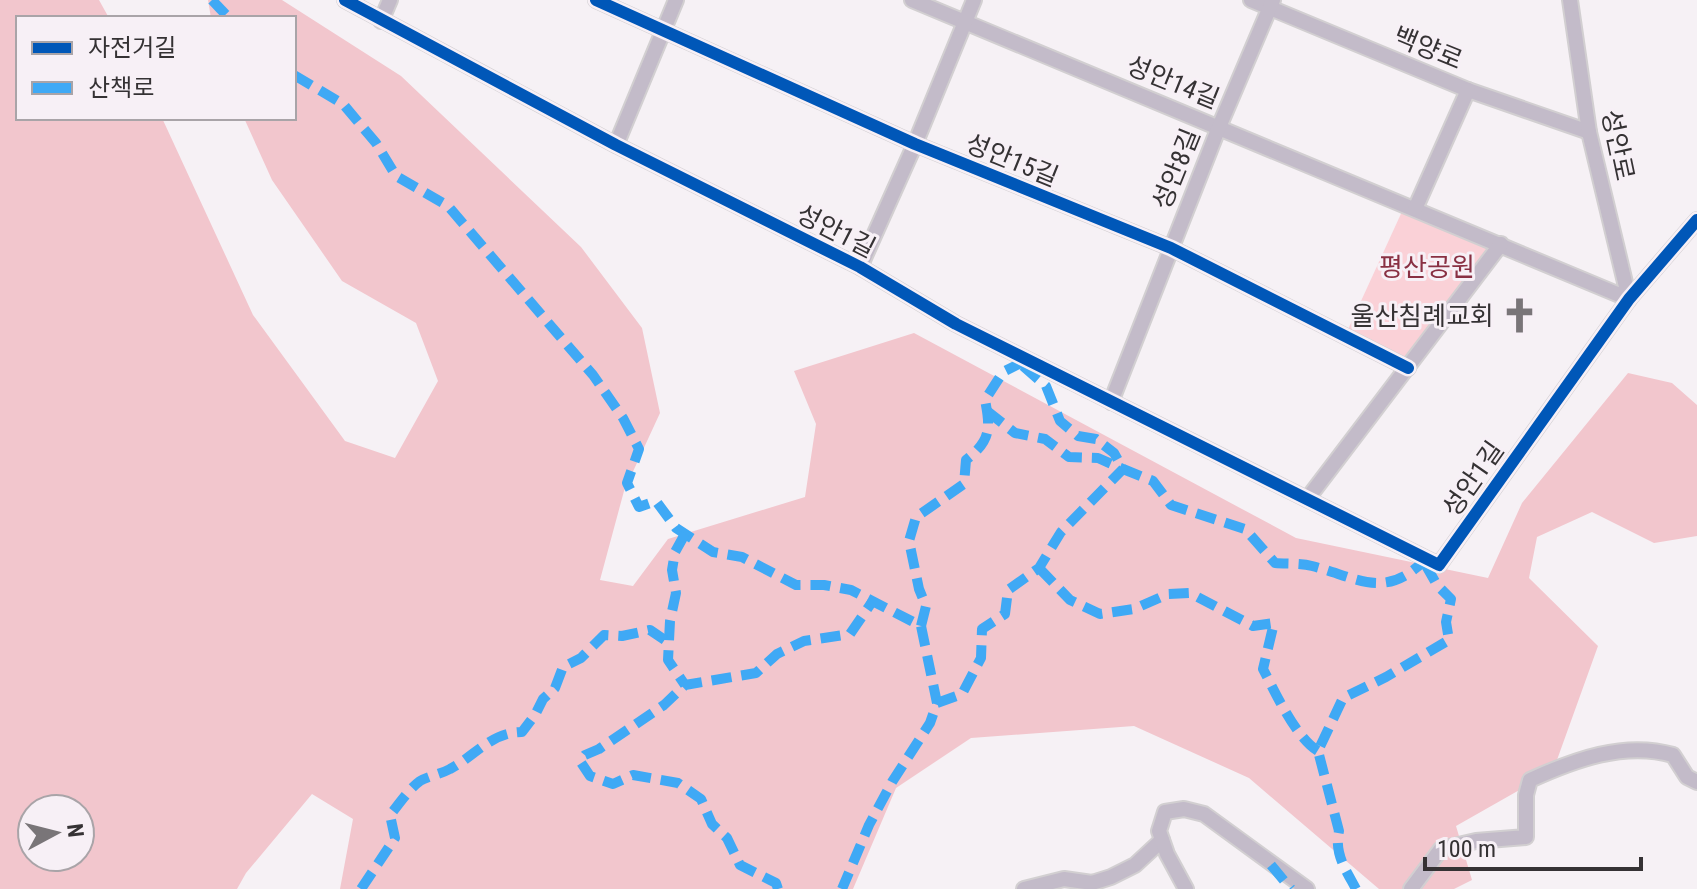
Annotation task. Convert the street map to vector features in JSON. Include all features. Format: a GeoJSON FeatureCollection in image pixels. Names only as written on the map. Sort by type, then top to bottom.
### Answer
{"type":"FeatureCollection","features":[{"type":"Feature","properties":{"kind":"street","name":"성안1길"},"geometry":{"type":"LineString","coordinates":[[345,0],[616,145],[860,267],[956,324],[1439,565],[1629,299]]}},
{"type":"Feature","properties":{"kind":"street"},"geometry":{"type":"LineString","coordinates":[[381,21],[390,0]]}},
{"type":"Feature","properties":{"kind":"street","name":"성안15길"},"geometry":{"type":"LineString","coordinates":[[596,0],[915,144],[1171,248],[1408,368]]}},
{"type":"Feature","properties":{"kind":"street"},"geometry":{"type":"LineString","coordinates":[[616,145],[676,0]]}},
{"type":"Feature","properties":{"kind":"street","name":"성안14길"},"geometry":{"type":"LineString","coordinates":[[912,0],[1629,299]]}},
{"type":"Feature","properties":{"kind":"street"},"geometry":{"type":"LineString","coordinates":[[860,267],[974,0]]}},
{"type":"Feature","properties":{"kind":"street","name":"백양로"},"geometry":{"type":"LineString","coordinates":[[1251,0],[1272,4],[1468,90],[1589,132]]}},
{"type":"Feature","properties":{"kind":"street","name":"성안로"},"geometry":{"type":"LineString","coordinates":[[1570,0],[1589,132],[1629,299]]}},
{"type":"Feature","properties":{"kind":"street","name":"성안8길"},"geometry":{"type":"LineString","coordinates":[[1111,402],[1219,127],[1272,4]]}},
{"type":"Feature","properties":{"kind":"street"},"geometry":{"type":"LineString","coordinates":[[1415,209],[1468,90]]}},
{"type":"Feature","properties":{"kind":"street"},"geometry":{"type":"LineString","coordinates":[[1629,299],[1697,220]]}},
{"type":"Feature","properties":{"kind":"street"},"geometry":{"type":"LineString","coordinates":[[1308,498],[1501,244]]}},
{"type":"Feature","properties":{"kind":"street"},"geometry":{"type":"LineString","coordinates":[[1411,889],[1441,849],[1476,841],[1526,837],[1526,795],[1530,780],[1566,764],[1621,750],[1663,752],[1673,755],[1687,777],[1697,782]]}},
{"type":"Feature","properties":{"kind":"street"},"geometry":{"type":"LineString","coordinates":[[1186,889],[1159,831],[1165,812],[1184,809],[1204,814],[1307,889]]}},
{"type":"Feature","properties":{"kind":"street"},"geometry":{"type":"LineString","coordinates":[[1024,889],[1064,879],[1092,883],[1111,877],[1135,865],[1162,840]]}},
{"type":"Feature","properties":{"kind":"green space","name":"평산공원"},"geometry":{"type":"Polygon","coordinates":[[[1405,205],[1501,244],[1408,368],[1345,336],[1405,205]]]}},
{"type":"Feature","properties":{"kind":"shaded area"},"geometry":{"type":"Polygon","coordinates":[[[0,0],[99,0],[108,16],[16,16],[16,120],[163,120],[253,315],[345,441],[395,458],[438,381],[416,323],[342,281],[272,180],[245,120],[296,120],[296,16],[211,16],[208,0],[282,0],[401,76],[581,247],[642,328],[660,413],[624,491],[600,580],[633,586],[668,539],[805,497],[816,424],[794,371],[914,333],[1296,538],[1488,578],[1522,503],[1628,373],[1672,383],[1697,405],[1697,536],[1654,543],[1592,512],[1537,537],[1529,578],[1598,646],[1553,771],[1456,826],[1472,880],[1454,889],[1379,889],[1249,778],[1134,726],[971,738],[896,788],[853,889],[340,889],[353,819],[312,794],[246,873],[237,889],[0,889],[0,0]]]}},
{"type":"Feature","properties":{"kind":"marked path"},"geometry":{"type":"LineString","coordinates":[[212,0],[227,16]]}},
{"type":"Feature","properties":{"kind":"marked path"},"geometry":{"type":"LineString","coordinates":[[296,76],[343,104],[376,143],[396,176],[448,206],[593,375],[623,418],[639,449],[627,483],[639,507],[656,501],[676,528],[713,552],[742,557],[796,585],[824,585],[851,590],[921,626],[937,703],[930,723],[869,825],[842,889]]}},
{"type":"Feature","properties":{"kind":"marked path"},"geometry":{"type":"LineString","coordinates":[[921,626],[926,606],[919,589],[909,541],[916,517],[964,484],[966,460],[980,447],[987,434],[985,400],[1003,372],[1027,360]]}},
{"type":"Feature","properties":{"kind":"marked path"},"geometry":{"type":"LineString","coordinates":[[1023,366],[1046,386],[1060,421],[1078,436],[1096,439],[1114,453],[1123,469],[1153,481],[1171,505],[1245,529],[1275,563],[1308,565],[1358,580],[1385,583],[1412,571],[1427,558]]}},
{"type":"Feature","properties":{"kind":"marked path"},"geometry":{"type":"LineString","coordinates":[[937,703],[962,694],[981,658],[982,629],[1005,614],[1008,590],[1039,568],[1061,532],[1123,469],[1098,458],[1069,457],[1045,439],[1015,433],[987,411]]}},
{"type":"Feature","properties":{"kind":"marked path"},"geometry":{"type":"LineString","coordinates":[[685,534],[675,552],[672,570],[676,593],[670,621],[668,660],[685,685]]}},
{"type":"Feature","properties":{"kind":"marked path"},"geometry":{"type":"LineString","coordinates":[[1356,889],[1340,854],[1339,831],[1318,751],[1343,698],[1449,640],[1446,622],[1451,599],[1437,585],[1424,562]]}},
{"type":"Feature","properties":{"kind":"marked path"},"geometry":{"type":"LineString","coordinates":[[1039,568],[1070,600],[1100,614],[1134,609],[1168,594],[1190,593],[1253,626],[1274,623],[1263,669],[1294,725],[1318,751]]}},
{"type":"Feature","properties":{"kind":"marked path"},"geometry":{"type":"LineString","coordinates":[[778,889],[776,883],[740,865],[727,838],[712,824],[701,799],[678,783],[633,775],[613,784],[590,776],[580,761],[664,705],[685,685],[756,673],[777,654],[804,641],[850,634],[872,602]]}},
{"type":"Feature","properties":{"kind":"marked path"},"geometry":{"type":"LineString","coordinates":[[361,889],[395,838],[390,815],[420,781],[450,769],[501,736],[522,732],[543,699],[555,688],[563,667],[581,658],[604,635],[622,636],[650,630],[669,643]]}},
{"type":"Feature","properties":{"kind":"marked path"},"geometry":{"type":"LineString","coordinates":[[1271,865],[1291,889]]}},
{"type":"Feature","properties":{"kind":"cycle path"},"geometry":{"type":"LineString","coordinates":[[345,0],[616,145],[860,267],[956,324],[1439,565],[1629,299],[1697,220]]}},
{"type":"Feature","properties":{"kind":"cycle path"},"geometry":{"type":"LineString","coordinates":[[596,0],[915,144],[1171,248],[1408,368]]}},
{"type":"Feature","properties":{"kind":"place","name":"울산침례교회"},"geometry":{"type":"Point","coordinates":[1520,316]}}]}
